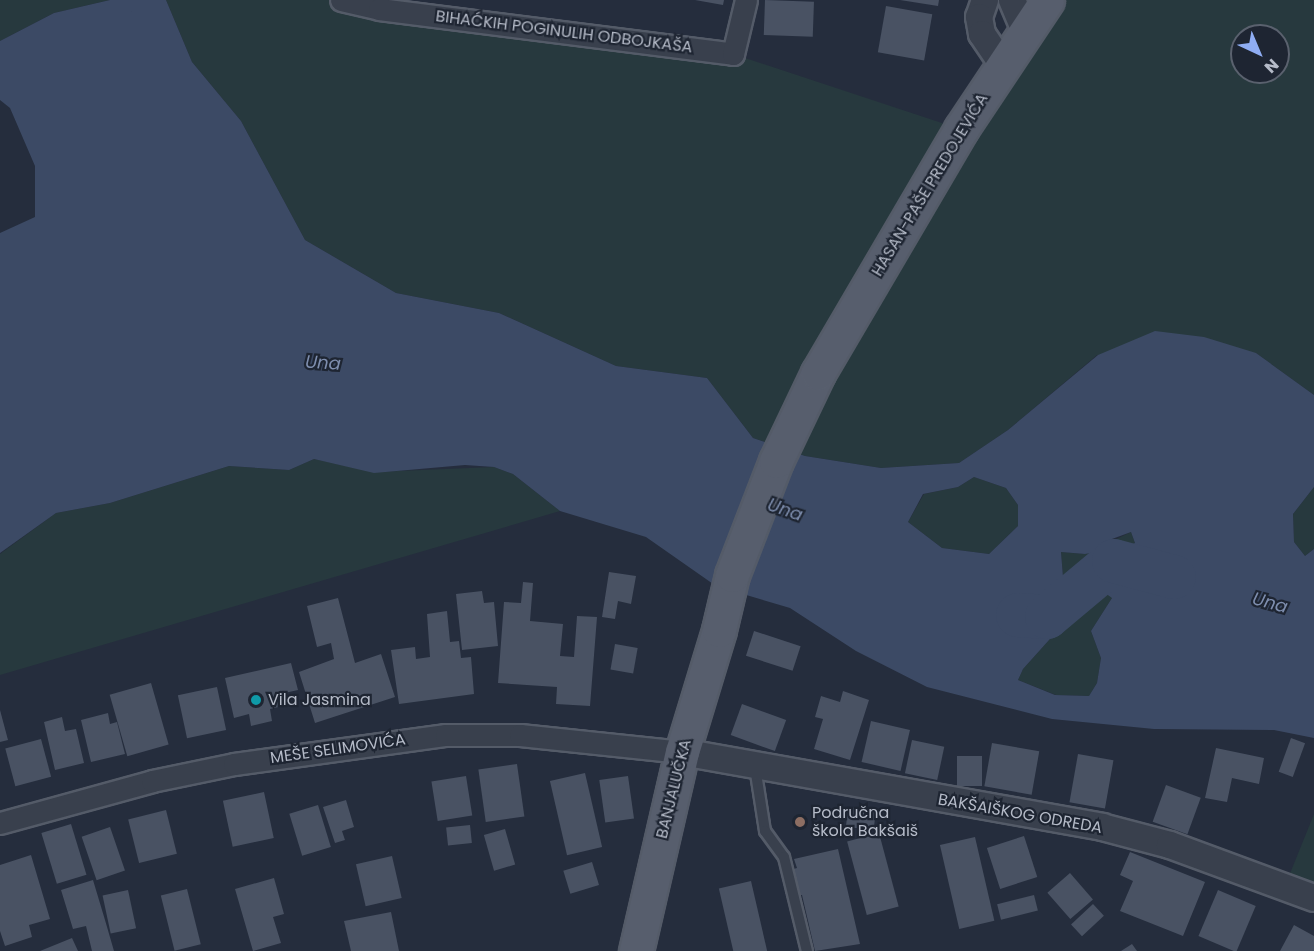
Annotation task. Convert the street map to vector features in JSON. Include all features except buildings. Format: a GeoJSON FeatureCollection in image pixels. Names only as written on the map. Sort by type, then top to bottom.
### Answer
{"type":"FeatureCollection","features":[{"type":"Feature","properties":{"kind":"main road","name":"HASAN-PAŠE PREDOJEVIĆA"},"geometry":{"type":"LineString","coordinates":[[719,630],[732,575],[753,516],[818,373],[1002,64],[1047,0]]}},
{"type":"Feature","properties":{"kind":"main road","name":"BANJALUČKA"},"geometry":{"type":"LineString","coordinates":[[636,951],[682,752],[719,630]]}},
{"type":"Feature","properties":{"kind":"street","name":"BIHAĆKIH POGINULIH ODBOJKAŠA"},"geometry":{"type":"LineString","coordinates":[[341,0],[379,9],[733,54],[746,0]]}},
{"type":"Feature","properties":{"kind":"street"},"geometry":{"type":"LineString","coordinates":[[985,0],[979,17],[982,34],[1002,64]]}},
{"type":"Feature","properties":{"kind":"street"},"geometry":{"type":"LineString","coordinates":[[1012,0],[1025,31]]}},
{"type":"Feature","properties":{"kind":"street","name":"MEŠE SELIMOVIĆA"},"geometry":{"type":"LineString","coordinates":[[0,823],[152,781],[234,764],[446,735],[520,735],[682,752]]}},
{"type":"Feature","properties":{"kind":"street","name":"BAKŠAIŠKOG ODREDA"},"geometry":{"type":"LineString","coordinates":[[682,752],[755,767],[1102,827],[1170,845],[1314,898]]}},
{"type":"Feature","properties":{"kind":"lane"},"geometry":{"type":"LineString","coordinates":[[755,767],[765,831],[784,857],[807,951]]}},
{"type":"Feature","properties":{"kind":"shaded area"},"geometry":{"type":"Polygon","coordinates":[[[0,0],[110,0],[54,13],[0,41],[0,0]]]}},
{"type":"Feature","properties":{"kind":"shaded area"},"geometry":{"type":"Polygon","coordinates":[[[166,0],[341,0],[733,54],[960,129],[1047,0],[1314,0],[1314,395],[1256,353],[1097,355],[1008,430],[959,463],[881,468],[805,456],[753,438],[707,378],[616,366],[499,313],[396,293],[305,240],[241,121],[192,62],[166,0]]]}},
{"type":"Feature","properties":{"kind":"shaded area"},"geometry":{"type":"Polygon","coordinates":[[[314,459],[374,472],[494,467],[513,474],[560,511],[0,675],[0,554],[56,513],[110,503],[229,466],[289,470],[314,459]]]}},
{"type":"Feature","properties":{"kind":"shaded area"},"geometry":{"type":"Polygon","coordinates":[[[974,477],[1006,488],[1018,505],[1018,526],[989,554],[942,548],[908,522],[924,494],[958,487],[974,477]]]}},
{"type":"Feature","properties":{"kind":"shaded area"},"geometry":{"type":"Polygon","coordinates":[[[1314,487],[1314,549],[1305,556],[1294,542],[1293,514],[1314,487]]]}},
{"type":"Feature","properties":{"kind":"shaded area"},"geometry":{"type":"Polygon","coordinates":[[[1131,532],[1135,543],[1112,598],[1091,631],[1101,658],[1097,683],[1089,696],[1056,695],[1018,680],[1023,669],[1076,610],[1064,589],[1061,552],[1085,554],[1131,532]]]}},
{"type":"Feature","properties":{"kind":"shaded area"},"geometry":{"type":"Polygon","coordinates":[[[1314,814],[1314,885],[1289,876],[1314,814]]]}},
{"type":"Feature","properties":{"kind":"water"},"geometry":{"type":"Polygon","coordinates":[[[110,0],[166,0],[192,62],[241,121],[305,240],[396,293],[499,313],[616,366],[707,378],[753,438],[805,456],[881,468],[959,463],[1008,430],[1098,355],[1155,331],[1204,337],[1256,353],[1314,395],[1314,487],[1293,514],[1294,542],[1305,556],[1314,549],[1314,738],[1274,730],[1154,729],[1052,719],[927,687],[856,651],[790,608],[716,586],[646,537],[560,511],[513,474],[494,467],[465,465],[374,473],[314,459],[289,470],[229,466],[110,503],[56,513],[0,553],[0,233],[35,217],[35,166],[10,108],[0,100],[0,41],[54,13],[110,0]],[[974,477],[958,487],[923,494],[908,522],[942,548],[989,554],[1018,526],[1018,505],[1006,488],[974,477]],[[1131,532],[1112,539],[1101,551],[1085,554],[1061,552],[1064,589],[1076,610],[1023,669],[1018,680],[1055,695],[1089,696],[1097,683],[1101,658],[1091,631],[1112,598],[1097,587],[1125,549],[1135,543],[1131,532]]]}},
{"type":"Feature","properties":{"kind":"waterway","name":"Una"},"geometry":{"type":"LineString","coordinates":[[1018,615],[1047,617],[1114,561],[1174,577]]}},
{"type":"Feature","properties":{"kind":"place","name":"Vila Jasmina"},"geometry":{"type":"Point","coordinates":[256,700]}},
{"type":"Feature","properties":{"kind":"place","name":"Područna škola Bakšaiš"},"geometry":{"type":"Point","coordinates":[800,822]}}]}
